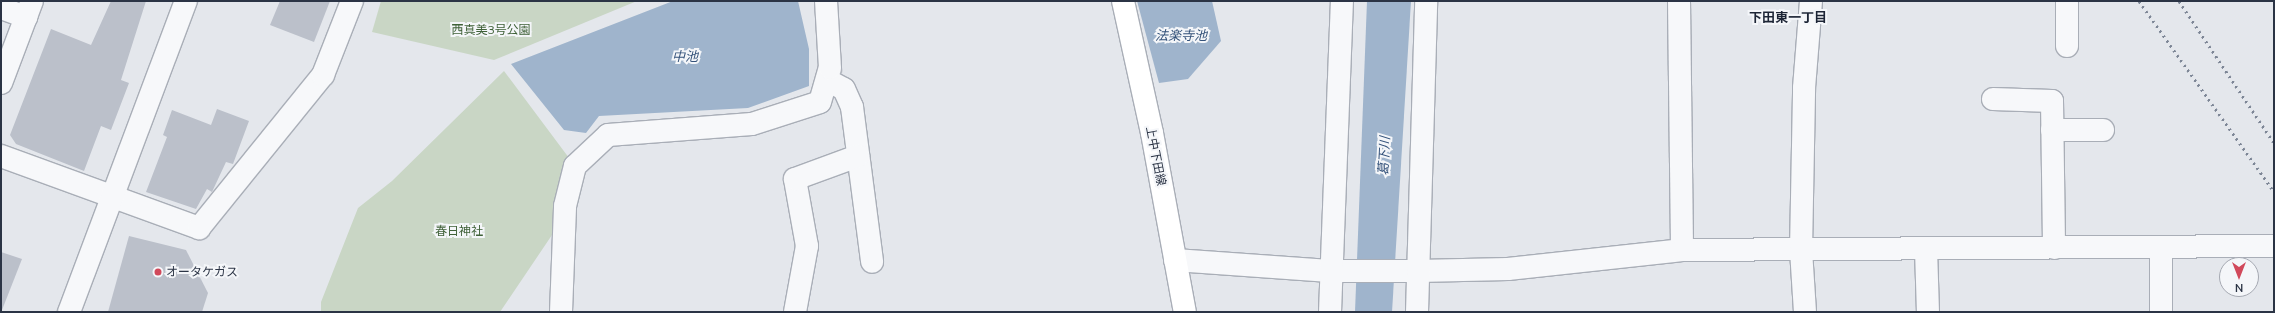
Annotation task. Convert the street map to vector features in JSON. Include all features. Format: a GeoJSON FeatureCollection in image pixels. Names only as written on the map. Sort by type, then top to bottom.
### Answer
{"type":"FeatureCollection","features":[{"type":"Feature","properties":{"kind":"main road","name":"上中下田線"},"geometry":{"type":"LineString","coordinates":[[1122,1],[1152,134],[1185,312]]}},
{"type":"Feature","properties":{"kind":"street"},"geometry":{"type":"LineString","coordinates":[[69,312],[111,196],[186,1]]}},
{"type":"Feature","properties":{"kind":"street"},"geometry":{"type":"LineString","coordinates":[[1,156],[199,228],[323,75],[352,1]]}},
{"type":"Feature","properties":{"kind":"street"},"geometry":{"type":"LineString","coordinates":[[561,312],[565,206],[575,166],[608,135],[752,124],[820,102],[830,68],[826,1]]}},
{"type":"Feature","properties":{"kind":"street"},"geometry":{"type":"LineString","coordinates":[[1330,312],[1330,271],[1342,1]]}},
{"type":"Feature","properties":{"kind":"street"},"geometry":{"type":"LineString","coordinates":[[1417,312],[1426,1]]}},
{"type":"Feature","properties":{"kind":"street"},"geometry":{"type":"LineString","coordinates":[[1679,1],[1682,250]]}},
{"type":"Feature","properties":{"kind":"street"},"geometry":{"type":"LineString","coordinates":[[1805,312],[1801,250],[1804,88],[1810,1]]}},
{"type":"Feature","properties":{"kind":"street"},"geometry":{"type":"LineString","coordinates":[[2067,1],[2067,46]]}},
{"type":"Feature","properties":{"kind":"street"},"geometry":{"type":"LineString","coordinates":[[1,8],[29,9],[1,83]]}},
{"type":"Feature","properties":{"kind":"street"},"geometry":{"type":"LineString","coordinates":[[827,80],[844,88],[852,107],[872,262]]}},
{"type":"Feature","properties":{"kind":"street"},"geometry":{"type":"LineString","coordinates":[[1993,99],[2052,101],[2054,248]]}},
{"type":"Feature","properties":{"kind":"street"},"geometry":{"type":"LineString","coordinates":[[2052,130],[2103,130]]}},
{"type":"Feature","properties":{"kind":"street"},"geometry":{"type":"LineString","coordinates":[[795,312],[807,246],[795,180],[858,156]]}},
{"type":"Feature","properties":{"kind":"street"},"geometry":{"type":"LineString","coordinates":[[1175,260],[1330,271],[1418,271],[1508,269],[1682,250],[2161,248],[2274,246]]}},
{"type":"Feature","properties":{"kind":"street"},"geometry":{"type":"LineString","coordinates":[[2161,248],[2161,312]]}},
{"type":"Feature","properties":{"kind":"street"},"geometry":{"type":"LineString","coordinates":[[1926,249],[1928,312]]}},
{"type":"Feature","properties":{"kind":"green space","name":"西真美3号公園"},"geometry":{"type":"Polygon","coordinates":[[[381,1],[637,1],[494,60],[372,32],[381,1]]]}},
{"type":"Feature","properties":{"kind":"green space","name":"春日神社"},"geometry":{"type":"Polygon","coordinates":[[[504,71],[575,166],[552,235],[500,312],[321,312],[321,302],[358,208],[392,181],[504,71]]]}},
{"type":"Feature","properties":{"kind":"water","name":"中池"},"geometry":{"type":"Polygon","coordinates":[[[673,1],[798,1],[809,49],[809,86],[748,108],[599,116],[586,133],[564,130],[511,64],[673,1]]]}},
{"type":"Feature","properties":{"kind":"water","name":"法楽寺池"},"geometry":{"type":"Polygon","coordinates":[[[1137,1],[1212,1],[1221,41],[1188,79],[1159,83],[1137,1]]]}},
{"type":"Feature","properties":{"kind":"water","name":"葛下川"},"geometry":{"type":"Polygon","coordinates":[[[1367,1],[1411,1],[1392,312],[1355,312],[1367,1]]]}},
{"type":"Feature","properties":{"kind":"building"},"geometry":{"type":"Polygon","coordinates":[[[111,1],[146,1],[121,80],[129,83],[111,130],[101,126],[84,171],[16,144],[10,135],[51,29],[91,45],[111,1]]]}},
{"type":"Feature","properties":{"kind":"building"},"geometry":{"type":"Polygon","coordinates":[[[280,1],[330,1],[314,42],[270,25],[280,1]]]}},
{"type":"Feature","properties":{"kind":"building"},"geometry":{"type":"Polygon","coordinates":[[[217,109],[249,121],[233,164],[226,162],[212,192],[207,189],[196,209],[146,192],[167,137],[163,135],[172,110],[211,125],[217,109]]]}},
{"type":"Feature","properties":{"kind":"building","name":"オータケガス"},"geometry":{"type":"Polygon","coordinates":[[[129,236],[186,250],[208,293],[202,312],[108,312],[129,236]]]}},
{"type":"Feature","properties":{"kind":"building"},"geometry":{"type":"Polygon","coordinates":[[[1,252],[22,259],[2,310],[1,310],[1,252]]]}},
{"type":"Feature","properties":{"kind":"railway"},"geometry":{"type":"LineString","coordinates":[[2139,1],[2274,192]]}},
{"type":"Feature","properties":{"kind":"railway"},"geometry":{"type":"LineString","coordinates":[[2179,1],[2274,143]]}},
{"type":"Feature","properties":{"kind":"place","name":"オータケガス"},"geometry":{"type":"Point","coordinates":[158,272]}},
{"type":"Feature","properties":{"kind":"district","name":"下田東一丁目"},"geometry":{"type":"Point","coordinates":[1788,17]}}]}
